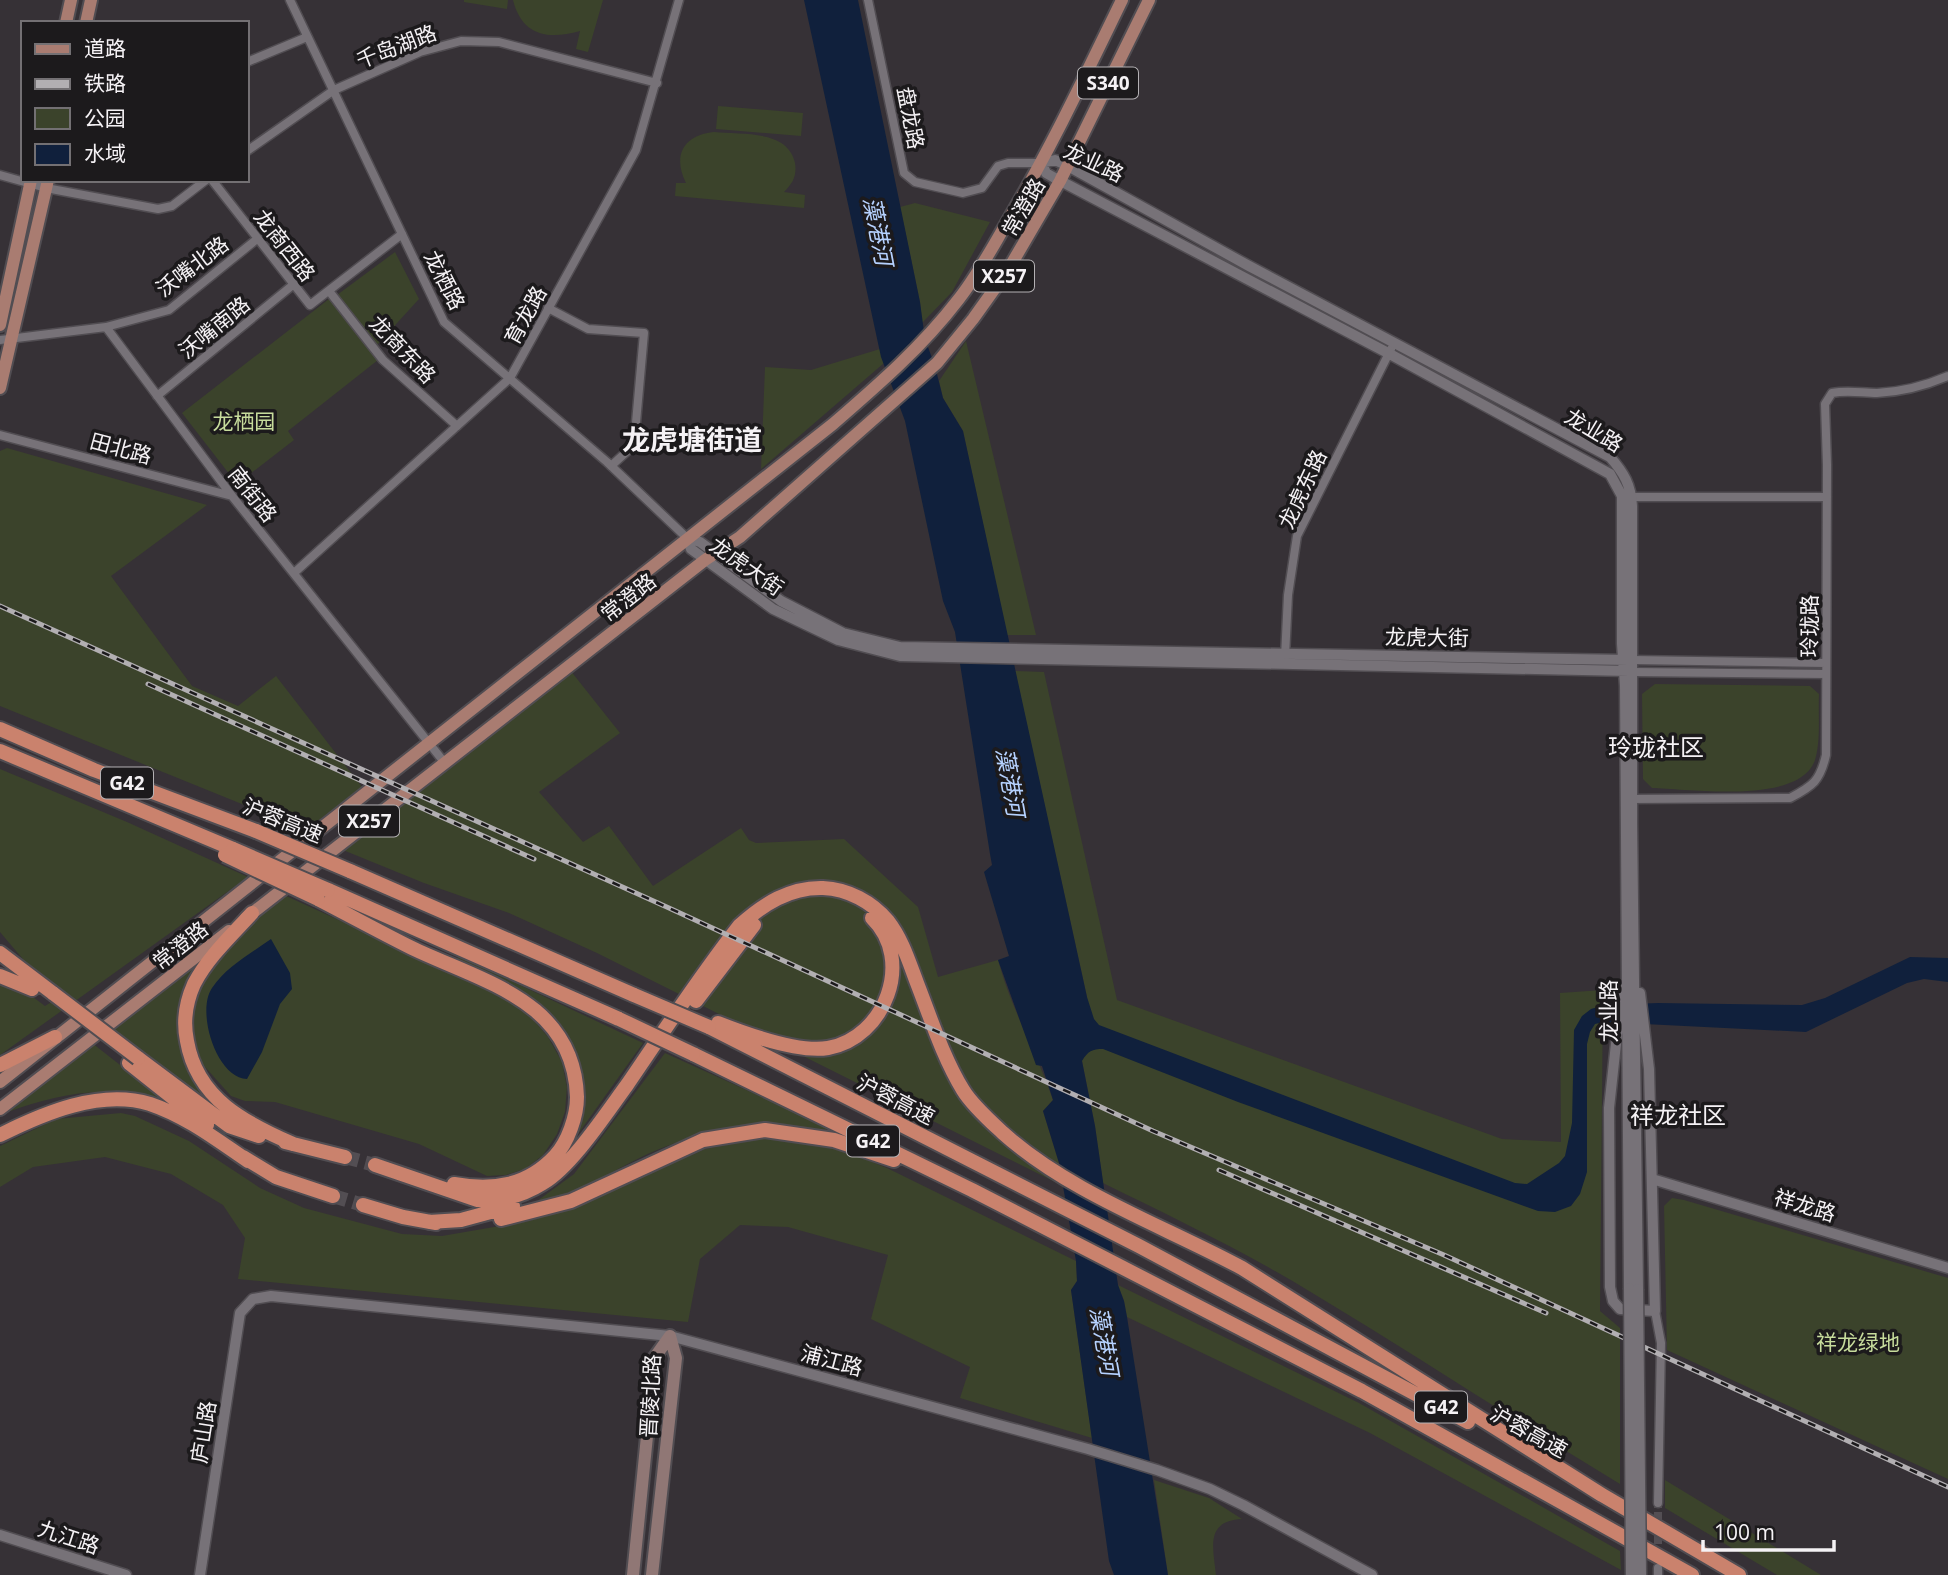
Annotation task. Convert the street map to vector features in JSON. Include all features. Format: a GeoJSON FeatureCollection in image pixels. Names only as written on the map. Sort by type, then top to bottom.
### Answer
{"type":"FeatureCollection","features":[{"type":"Feature","properties":{"kind":"highway","name":"沪蓉高速"},"geometry":{"type":"LineString","coordinates":[[0,729],[94,770],[256,831],[711,1025],[1288,1324],[1602,1495],[1740,1575]]}},
{"type":"Feature","properties":{"kind":"highway"},"geometry":{"type":"LineString","coordinates":[[0,751],[323,894],[413,948],[471,972],[525,1002],[552,1026],[569,1055],[576,1086],[577,1106],[560,1151],[530,1177],[499,1187],[475,1188],[405,1175]]}},
{"type":"Feature","properties":{"kind":"highway"},"geometry":{"type":"LineString","coordinates":[[374,1165],[477,1199],[494,1201],[512,1198],[545,1182],[577,1151],[610,1109],[739,926],[755,911],[774,900],[805,889],[845,892],[862,899],[888,922],[905,952],[939,1042],[964,1092],[1003,1133],[1052,1170],[1242,1268],[1602,1495]]}},
{"type":"Feature","properties":{"kind":"highway","name":"G42"},"geometry":{"type":"LineString","coordinates":[[323,894],[619,1019],[1142,1277],[1362,1391],[1692,1575]]}},
{"type":"Feature","properties":{"kind":"highway"},"geometry":{"type":"LineString","coordinates":[[429,1222],[461,1220],[513,1206],[536,1197],[567,1174],[616,1112],[748,930],[767,914],[799,899],[816,896],[836,898],[852,904],[879,925],[888,942],[894,968],[892,986],[879,1012],[857,1036],[828,1048],[800,1046],[711,1025]]}},
{"type":"Feature","properties":{"kind":"highway"},"geometry":{"type":"LineString","coordinates":[[252,913],[218,950],[194,985],[186,1013],[186,1040],[193,1065],[208,1090],[228,1110],[255,1128],[293,1144]]}},
{"type":"Feature","properties":{"kind":"highway"},"geometry":{"type":"LineString","coordinates":[[0,942],[21,969]]}},
{"type":"Feature","properties":{"kind":"highway"},"geometry":{"type":"LineString","coordinates":[[0,953],[50,997],[133,1060],[229,1126],[345,1157]]}},
{"type":"Feature","properties":{"kind":"highway"},"geometry":{"type":"LineString","coordinates":[[0,965],[32,989]]}},
{"type":"Feature","properties":{"kind":"highway"},"geometry":{"type":"LineString","coordinates":[[0,976],[50,997]]}},
{"type":"Feature","properties":{"kind":"highway"},"geometry":{"type":"LineString","coordinates":[[0,1065],[55,1037]]}},
{"type":"Feature","properties":{"kind":"highway"},"geometry":{"type":"LineString","coordinates":[[133,1060],[248,1161]]}},
{"type":"Feature","properties":{"kind":"highway"},"geometry":{"type":"LineString","coordinates":[[0,1135],[42,1114],[120,1099],[149,1104],[197,1126],[276,1177],[333,1196]]}},
{"type":"Feature","properties":{"kind":"highway"},"geometry":{"type":"LineString","coordinates":[[363,1205],[429,1222],[459,1224],[495,1221],[558,1204],[614,1182],[703,1140],[765,1130],[835,1140],[898,1161],[1052,1233]]}},
{"type":"Feature","properties":{"kind":"main road"},"geometry":{"type":"LineString","coordinates":[[66,21],[71,0]]}},
{"type":"Feature","properties":{"kind":"main road"},"geometry":{"type":"LineString","coordinates":[[87,21],[92,0]]}},
{"type":"Feature","properties":{"kind":"main road","name":"常澄路"},"geometry":{"type":"LineString","coordinates":[[0,1083],[823,432],[885,379],[928,335],[960,298],[975,275],[1042,163],[1122,0]]}},
{"type":"Feature","properties":{"kind":"main road","name":"常澄路"},"geometry":{"type":"LineString","coordinates":[[0,1109],[444,762],[710,557],[740,537],[937,363],[1008,270],[1060,181],[1149,0]]}},
{"type":"Feature","properties":{"kind":"main road"},"geometry":{"type":"LineString","coordinates":[[0,325],[31,182]]}},
{"type":"Feature","properties":{"kind":"main road"},"geometry":{"type":"LineString","coordinates":[[0,388],[5,340],[47,184]]}},
{"type":"Feature","properties":{"kind":"main road","name":"晋陵北路"},"geometry":{"type":"LineString","coordinates":[[633,1575],[655,1357],[670,1336]]}},
{"type":"Feature","properties":{"kind":"main road","name":"晋陵北路"},"geometry":{"type":"LineString","coordinates":[[652,1575],[676,1358],[670,1336]]}},
{"type":"Feature","properties":{"kind":"street","name":"龙栖路"},"geometry":{"type":"LineString","coordinates":[[290,0],[444,322],[611,466],[687,538]]}},
{"type":"Feature","properties":{"kind":"street","name":"育龙路"},"geometry":{"type":"LineString","coordinates":[[294,573],[510,379],[636,150],[679,0]]}},
{"type":"Feature","properties":{"kind":"street","name":"盘龙路"},"geometry":{"type":"LineString","coordinates":[[868,0],[904,173],[915,182],[963,193],[982,188],[998,166],[1008,163],[1042,163]]}},
{"type":"Feature","properties":{"kind":"street"},"geometry":{"type":"LineString","coordinates":[[248,62],[307,37]]}},
{"type":"Feature","properties":{"kind":"street","name":"千岛湖路"},"geometry":{"type":"LineString","coordinates":[[248,150],[334,90],[420,52],[461,41],[499,42],[657,83]]}},
{"type":"Feature","properties":{"kind":"street","name":"龙业路"},"geometry":{"type":"LineString","coordinates":[[1627,497],[1610,474],[1388,353],[1060,181],[1046,173],[1042,163],[1055,160],[1068,166],[1249,266],[1610,457],[1625,474],[1627,497],[1634,1288],[1641,1575]]}},
{"type":"Feature","properties":{"kind":"street"},"geometry":{"type":"LineString","coordinates":[[0,175],[21,180]]}},
{"type":"Feature","properties":{"kind":"street"},"geometry":{"type":"LineString","coordinates":[[31,182],[158,209],[172,206],[203,182]]}},
{"type":"Feature","properties":{"kind":"street","name":"龙商西路"},"geometry":{"type":"LineString","coordinates":[[214,182],[310,305],[402,234]]}},
{"type":"Feature","properties":{"kind":"street","name":"沃嘴北路"},"geometry":{"type":"LineString","coordinates":[[106,327],[169,310],[257,239]]}},
{"type":"Feature","properties":{"kind":"street","name":"沃嘴南路"},"geometry":{"type":"LineString","coordinates":[[157,396],[294,284]]}},
{"type":"Feature","properties":{"kind":"street","name":"龙商东路"},"geometry":{"type":"LineString","coordinates":[[329,291],[383,360],[457,426]]}},
{"type":"Feature","properties":{"kind":"street"},"geometry":{"type":"LineString","coordinates":[[548,308],[588,329],[645,333],[634,445],[611,466]]}},
{"type":"Feature","properties":{"kind":"street"},"geometry":{"type":"LineString","coordinates":[[5,340],[106,327]]}},
{"type":"Feature","properties":{"kind":"street","name":"南街路"},"geometry":{"type":"LineString","coordinates":[[106,327],[232,496],[444,762]]}},
{"type":"Feature","properties":{"kind":"street","name":"龙虎东路"},"geometry":{"type":"LineString","coordinates":[[1285,658],[1288,595],[1297,536],[1395,343]]}},
{"type":"Feature","properties":{"kind":"street","name":"玲珑路"},"geometry":{"type":"LineString","coordinates":[[1629,799],[1790,799],[1809,788],[1821,775],[1826,755],[1825,404],[1832,393],[1847,390],[1878,393],[1908,389],[1948,376]]}},
{"type":"Feature","properties":{"kind":"street","name":"田北路"},"geometry":{"type":"LineString","coordinates":[[0,435],[232,496]]}},
{"type":"Feature","properties":{"kind":"street"},"geometry":{"type":"LineString","coordinates":[[1627,497],[1827,497]]}},
{"type":"Feature","properties":{"kind":"street","name":"龙虎大街"},"geometry":{"type":"LineString","coordinates":[[687,538],[691,549],[710,557],[773,609],[838,640],[900,656],[945,653],[1285,658],[1628,666],[1826,674]]}},
{"type":"Feature","properties":{"kind":"street","name":"龙虎大街"},"geometry":{"type":"LineString","coordinates":[[1628,666],[1826,663]]}},
{"type":"Feature","properties":{"kind":"street"},"geometry":{"type":"LineString","coordinates":[[1631,999],[1631,1031],[1609,1108],[1610,1287],[1613,1301],[1620,1309],[1655,1311]]}},
{"type":"Feature","properties":{"kind":"street"},"geometry":{"type":"LineString","coordinates":[[1631,1031],[1650,1069],[1655,1311],[1661,1343],[1658,1503]]}},
{"type":"Feature","properties":{"kind":"street","name":"祥龙路"},"geometry":{"type":"LineString","coordinates":[[1652,1179],[1948,1268]]}},
{"type":"Feature","properties":{"kind":"street","name":"龙业路"},"geometry":{"type":"LineString","coordinates":[[1631,1575],[1634,1288]]}},
{"type":"Feature","properties":{"kind":"street","name":"浦江路"},"geometry":{"type":"LineString","coordinates":[[253,1299],[271,1296],[670,1336],[1087,1448],[1157,1470],[1210,1489],[1243,1505],[1360,1572],[1371,1575]]}},
{"type":"Feature","properties":{"kind":"street","name":"庐山路"},"geometry":{"type":"LineString","coordinates":[[200,1575],[240,1313],[253,1299]]}},
{"type":"Feature","properties":{"kind":"street","name":"九江路"},"geometry":{"type":"LineString","coordinates":[[0,1535],[126,1575]]}},
{"type":"Feature","properties":{"kind":"green space"},"geometry":{"type":"Polygon","coordinates":[[[464,0],[508,0],[507,9],[464,0]]]}},
{"type":"Feature","properties":{"kind":"green space"},"geometry":{"type":"Polygon","coordinates":[[[513,0],[603,0],[588,52],[576,49],[580,31],[547,35],[530,28],[517,12],[513,0]]]}},
{"type":"Feature","properties":{"kind":"green space"},"geometry":{"type":"Polygon","coordinates":[[[718,106],[803,113],[801,136],[716,129],[718,106]]]}},
{"type":"Feature","properties":{"kind":"green space"},"geometry":{"type":"Polygon","coordinates":[[[714,132],[762,136],[783,144],[791,152],[795,163],[794,179],[784,192],[805,195],[804,208],[675,196],[676,183],[686,183],[680,164],[684,148],[695,137],[714,132]]]}},
{"type":"Feature","properties":{"kind":"green space"},"geometry":{"type":"Polygon","coordinates":[[[915,203],[990,222],[952,292],[922,323],[900,207],[915,203]]]}},
{"type":"Feature","properties":{"kind":"green space"},"geometry":{"type":"Polygon","coordinates":[[[395,252],[419,299],[377,345],[337,295],[395,252]]]}},
{"type":"Feature","properties":{"kind":"green space","name":"龙栖园"},"geometry":{"type":"Polygon","coordinates":[[[329,299],[378,360],[288,431],[294,440],[237,484],[182,413],[329,299]]]}},
{"type":"Feature","properties":{"kind":"green space"},"geometry":{"type":"Polygon","coordinates":[[[966,341],[1036,635],[1007,635],[963,431],[943,398],[939,381],[966,341]]]}},
{"type":"Feature","properties":{"kind":"green space"},"geometry":{"type":"Polygon","coordinates":[[[880,349],[884,363],[761,469],[765,367],[811,370],[880,349]]]}},
{"type":"Feature","properties":{"kind":"green space"},"geometry":{"type":"Polygon","coordinates":[[[7,448],[207,505],[111,576],[192,686],[238,706],[276,676],[362,787],[306,830],[0,706],[0,451],[7,448]]]}},
{"type":"Feature","properties":{"kind":"green space"},"geometry":{"type":"Polygon","coordinates":[[[570,670],[620,733],[539,792],[583,842],[609,826],[653,886],[741,828],[749,840],[756,843],[844,839],[918,907],[938,977],[998,960],[1053,1100],[1043,1111],[1063,1186],[597,953],[509,913],[424,883],[343,850],[570,670]]]}},
{"type":"Feature","properties":{"kind":"green space"},"geometry":{"type":"Polygon","coordinates":[[[1015,671],[1044,672],[1117,1000],[1502,1139],[1561,1142],[1560,993],[1603,990],[1600,1311],[1620,1328],[1620,1484],[1288,1279],[1210,1236],[1103,1183],[1095,1126],[1070,1001],[1087,997],[1015,671]]]}},
{"type":"Feature","properties":{"kind":"green space"},"geometry":{"type":"Polygon","coordinates":[[[1655,684],[1810,686],[1819,694],[1819,736],[1815,760],[1805,774],[1789,784],[1767,789],[1716,791],[1652,788],[1643,779],[1642,694],[1655,684]]]}},
{"type":"Feature","properties":{"kind":"green space"},"geometry":{"type":"Polygon","coordinates":[[[0,769],[127,822],[248,877],[0,1055],[0,981],[29,994],[45,1006],[66,993],[27,964],[0,932],[0,769]]]}},
{"type":"Feature","properties":{"kind":"green space"},"geometry":{"type":"Polygon","coordinates":[[[284,895],[470,980],[510,1001],[532,1018],[548,1037],[562,1062],[567,1087],[565,1112],[557,1134],[543,1155],[525,1169],[506,1175],[487,1176],[419,1144],[275,1102],[245,1101],[231,1096],[197,1058],[189,1033],[195,991],[206,973],[240,933],[284,895]]]}},
{"type":"Feature","properties":{"kind":"green space"},"geometry":{"type":"Polygon","coordinates":[[[458,956],[643,1043],[573,1141],[578,1067],[527,997],[457,959],[458,956]]]}},
{"type":"Feature","properties":{"kind":"green space"},"geometry":{"type":"Polygon","coordinates":[[[200,958],[203,960],[183,995],[177,1026],[185,1056],[202,1092],[198,1097],[109,1029],[200,958]]]}},
{"type":"Feature","properties":{"kind":"green space"},"geometry":{"type":"Polygon","coordinates":[[[92,1043],[170,1104],[167,1108],[142,1097],[108,1092],[57,1097],[8,1112],[6,1110],[92,1043]]]}},
{"type":"Feature","properties":{"kind":"green space"},"geometry":{"type":"Polygon","coordinates":[[[665,1053],[828,1127],[826,1130],[745,1128],[687,1139],[637,1159],[584,1187],[539,1203],[537,1201],[574,1174],[665,1053]]]}},
{"type":"Feature","properties":{"kind":"green space"},"geometry":{"type":"Polygon","coordinates":[[[121,1113],[135,1116],[189,1141],[260,1188],[304,1208],[402,1234],[442,1236],[529,1221],[581,1204],[705,1149],[765,1138],[835,1147],[887,1168],[1076,1261],[1077,1281],[1071,1290],[1092,1438],[960,1398],[970,1367],[871,1319],[888,1255],[788,1227],[740,1225],[700,1259],[688,1322],[238,1279],[245,1238],[223,1205],[171,1174],[105,1157],[33,1167],[0,1187],[0,1146],[56,1119],[121,1113]]]}},
{"type":"Feature","properties":{"kind":"green space","name":"祥龙绿地"},"geometry":{"type":"Polygon","coordinates":[[[1672,1198],[1948,1278],[1948,1479],[1667,1350],[1664,1206],[1672,1198]]]}},
{"type":"Feature","properties":{"kind":"green space"},"geometry":{"type":"Polygon","coordinates":[[[1118,1285],[1359,1403],[1620,1551],[1621,1570],[1370,1433],[1127,1317],[1118,1285]]]}},
{"type":"Feature","properties":{"kind":"green space"},"geometry":{"type":"Polygon","coordinates":[[[1154,1480],[1209,1498],[1242,1519],[1230,1521],[1217,1530],[1213,1546],[1216,1575],[1168,1575],[1154,1480]]]}},
{"type":"Feature","properties":{"kind":"green space"},"geometry":{"type":"Polygon","coordinates":[[[1665,1480],[1821,1575],[1777,1575],[1665,1508],[1665,1480]]]}},
{"type":"Feature","properties":{"kind":"water","name":"藻港河"},"geometry":{"type":"Polygon","coordinates":[[[804,0],[858,0],[920,302],[925,339],[943,398],[963,431],[1087,997],[1094,1019],[1099,1025],[1515,1183],[1527,1184],[1565,1156],[1572,1123],[1574,1030],[1582,1016],[1591,1009],[1605,1005],[1658,1003],[1802,1005],[1825,998],[1910,957],[1948,958],[1948,982],[1924,979],[1907,983],[1806,1032],[1604,1022],[1595,1024],[1587,1044],[1587,1172],[1580,1194],[1571,1206],[1555,1212],[1538,1211],[1513,1202],[1238,1102],[1103,1049],[1088,1053],[1082,1061],[1095,1126],[1118,1285],[1127,1317],[1168,1575],[1114,1575],[1109,1561],[1071,1290],[1077,1281],[1076,1261],[1059,1163],[1043,1111],[1053,1100],[1042,1066],[1036,1065],[998,960],[1009,956],[984,872],[992,865],[955,632],[943,601],[905,421],[881,357],[804,0]]]}},
{"type":"Feature","properties":{"kind":"water"},"geometry":{"type":"Polygon","coordinates":[[[271,939],[290,973],[292,989],[280,1004],[262,1052],[247,1079],[236,1076],[218,1056],[208,1027],[208,998],[212,988],[224,974],[271,939]]]}},
{"type":"Feature","properties":{"kind":"tunnel"},"geometry":{"type":"LineString","coordinates":[[345,1157],[375,1165]]}},
{"type":"Feature","properties":{"kind":"tunnel"},"geometry":{"type":"LineString","coordinates":[[333,1196],[363,1205]]}},
{"type":"Feature","properties":{"kind":"tunnel"},"geometry":{"type":"LineString","coordinates":[[1658,1503],[1658,1556]]}},
{"type":"Feature","properties":{"kind":"railway"},"geometry":{"type":"LineString","coordinates":[[0,606],[669,908],[1153,1131],[1444,1255],[1948,1487]]}},
{"type":"Feature","properties":{"kind":"railway"},"geometry":{"type":"LineString","coordinates":[[148,684],[534,859]]}},
{"type":"Feature","properties":{"kind":"railway"},"geometry":{"type":"LineString","coordinates":[[1219,1170],[1546,1313]]}},
{"type":"Feature","properties":{"kind":"district","name":"龙虎塘街道"},"geometry":{"type":"Point","coordinates":[692,439]}},
{"type":"Feature","properties":{"kind":"district","name":"玲珑社区"},"geometry":{"type":"Point","coordinates":[1656,746]}},
{"type":"Feature","properties":{"kind":"district","name":"祥龙社区"},"geometry":{"type":"Point","coordinates":[1678,1114]}}]}
